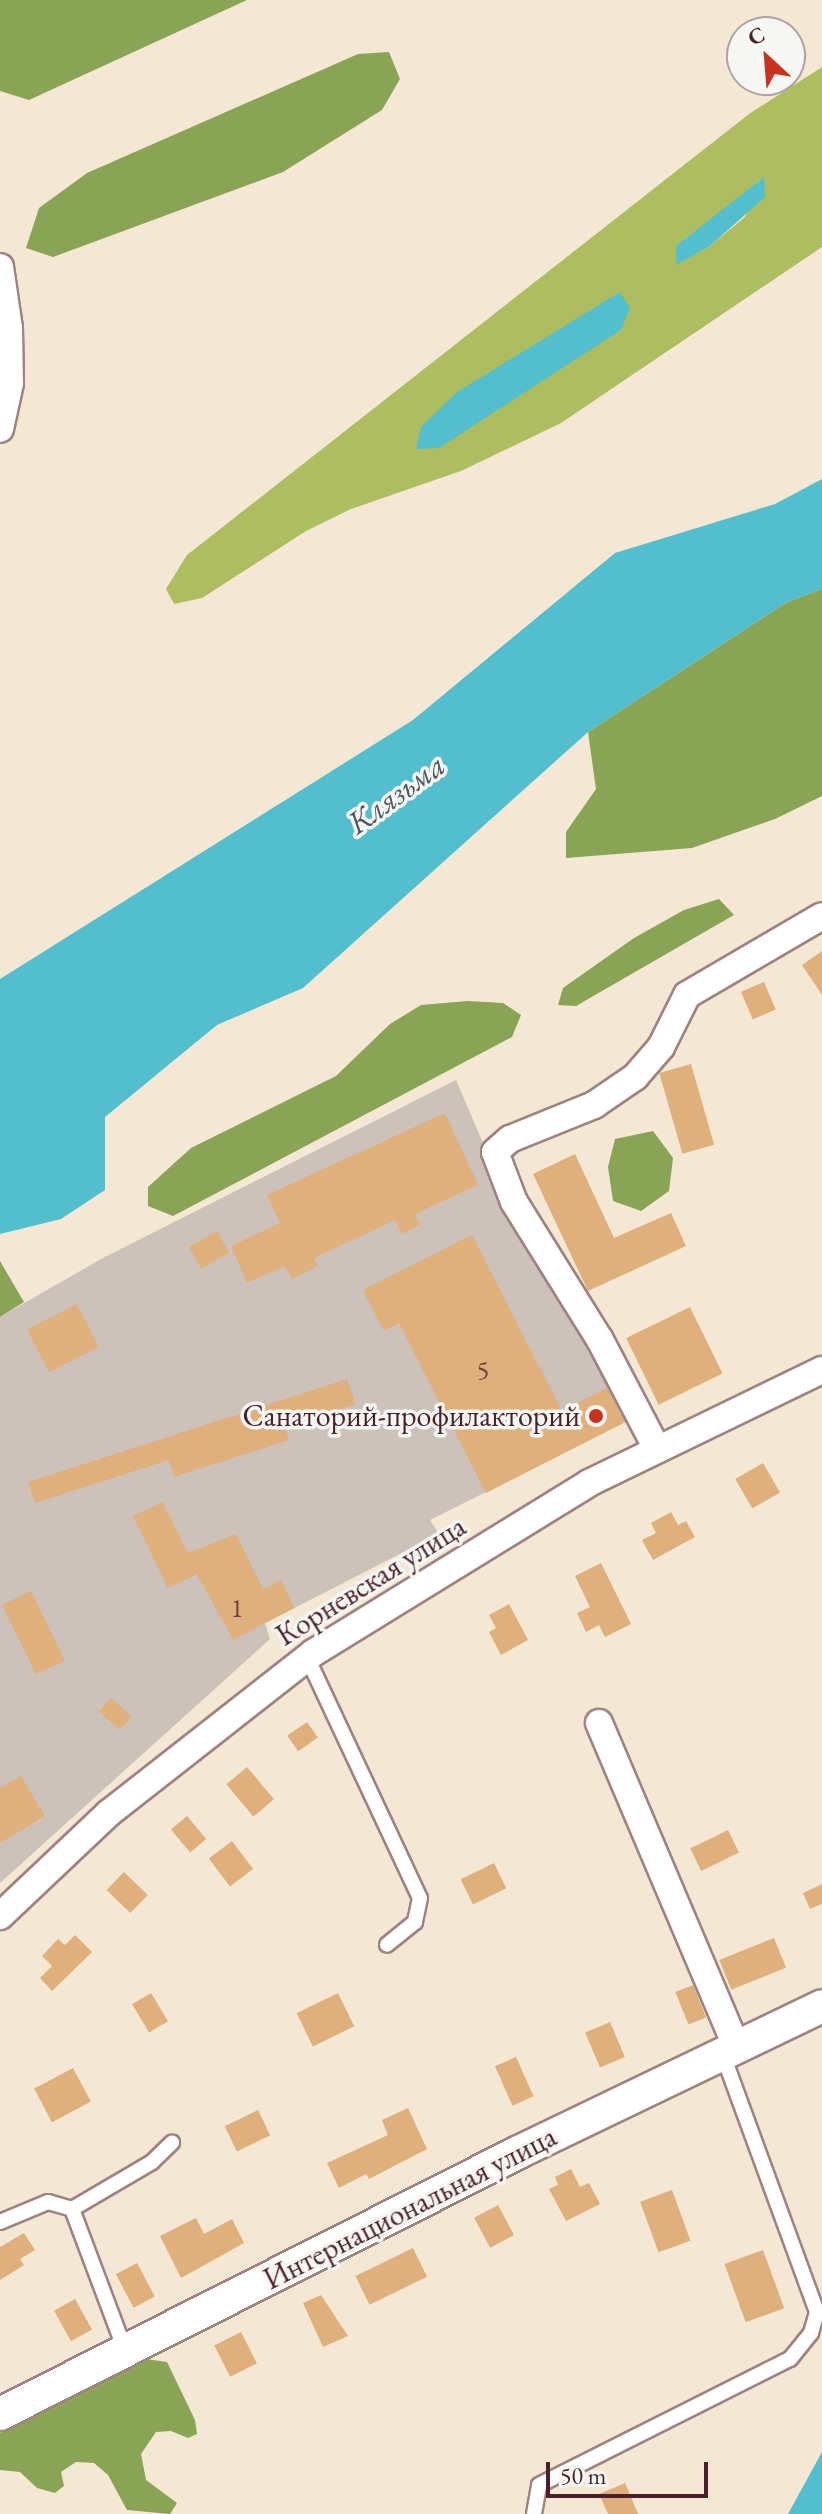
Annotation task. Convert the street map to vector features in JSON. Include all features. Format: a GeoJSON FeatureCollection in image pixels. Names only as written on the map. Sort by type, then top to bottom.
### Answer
{"type":"FeatureCollection","features":[{"type":"Feature","properties":{"kind":"street"},"geometry":{"type":"LineString","coordinates":[[0,267],[10,383],[0,429]]}},
{"type":"Feature","properties":{"kind":"street"},"geometry":{"type":"LineString","coordinates":[[656,1447],[600,1340],[514,1202],[495,1152],[510,1139],[594,1105],[635,1077],[661,1047],[687,995],[822,916]]}},
{"type":"Feature","properties":{"kind":"street","name":"Корневская улица"},"geometry":{"type":"LineString","coordinates":[[0,1916],[109,1813],[307,1657],[656,1447],[822,1370]]}},
{"type":"Feature","properties":{"kind":"street"},"geometry":{"type":"LineString","coordinates":[[599,1723],[730,2051]]}},
{"type":"Feature","properties":{"kind":"street","name":"Интернациональная улица"},"geometry":{"type":"LineString","coordinates":[[0,2414],[822,2006]]}},
{"type":"Feature","properties":{"kind":"lane"},"geometry":{"type":"LineString","coordinates":[[307,1657],[420,1898],[415,1922],[387,1945]]}},
{"type":"Feature","properties":{"kind":"lane"},"geometry":{"type":"LineString","coordinates":[[534,2514],[539,2485],[790,2359],[811,2333],[817,2312],[730,2051]]}},
{"type":"Feature","properties":{"kind":"lane"},"geometry":{"type":"LineString","coordinates":[[0,2222],[48,2202],[72,2209],[152,2162],[172,2143]]}},
{"type":"Feature","properties":{"kind":"lane"},"geometry":{"type":"LineString","coordinates":[[72,2209],[125,2351]]}},
{"type":"Feature","properties":{"kind":"shaded area"},"geometry":{"type":"Polygon","coordinates":[[[456,1080],[528,1248],[630,1420],[430,1520],[439,1534],[265,1623],[270,1639],[0,1883],[0,1317],[101,1259],[456,1080]]]}},
{"type":"Feature","properties":{"kind":"green space"},"geometry":{"type":"Polygon","coordinates":[[[0,0],[247,0],[29,100],[0,91],[0,0]]]}},
{"type":"Feature","properties":{"kind":"green space"},"geometry":{"type":"Polygon","coordinates":[[[389,52],[400,79],[382,110],[283,172],[53,257],[26,248],[39,208],[87,173],[358,54],[389,52]]]}},
{"type":"Feature","properties":{"kind":"green space"},"geometry":{"type":"Polygon","coordinates":[[[822,67],[822,247],[561,423],[461,471],[351,509],[306,531],[202,598],[174,604],[166,589],[187,555],[749,114],[777,96],[806,96],[806,77],[822,67]],[[764,177],[717,215],[676,264],[710,246],[745,217],[764,177]],[[620,292],[605,303],[542,378],[621,330],[620,292]]]}},
{"type":"Feature","properties":{"kind":"green space"},"geometry":{"type":"Polygon","coordinates":[[[822,589],[822,796],[775,819],[692,848],[566,858],[566,832],[596,789],[588,732],[787,602],[822,589]]]}},
{"type":"Feature","properties":{"kind":"green space"},"geometry":{"type":"Polygon","coordinates":[[[719,899],[734,915],[576,1006],[558,1005],[563,988],[634,938],[684,910],[719,899]]]}},
{"type":"Feature","properties":{"kind":"green space"},"geometry":{"type":"Polygon","coordinates":[[[468,1001],[503,1003],[521,1015],[512,1037],[173,1216],[148,1206],[148,1187],[191,1148],[336,1076],[390,1024],[421,1005],[468,1001]]]}},
{"type":"Feature","properties":{"kind":"green space"},"geometry":{"type":"Polygon","coordinates":[[[653,1131],[673,1158],[669,1191],[641,1211],[613,1201],[608,1167],[615,1139],[653,1131]]]}},
{"type":"Feature","properties":{"kind":"green space"},"geometry":{"type":"Polygon","coordinates":[[[0,1261],[24,1302],[0,1317],[0,1261]]]}},
{"type":"Feature","properties":{"kind":"green space"},"geometry":{"type":"Polygon","coordinates":[[[146,2359],[167,2362],[195,2420],[197,2434],[188,2438],[171,2431],[156,2432],[141,2454],[146,2480],[177,2503],[170,2514],[127,2510],[108,2475],[94,2463],[76,2462],[61,2472],[64,2486],[55,2493],[37,2488],[20,2472],[0,2470],[0,2433],[146,2359]]]}},
{"type":"Feature","properties":{"kind":"water"},"geometry":{"type":"Polygon","coordinates":[[[764,177],[765,197],[710,246],[676,265],[676,246],[764,177]]]}},
{"type":"Feature","properties":{"kind":"water"},"geometry":{"type":"Polygon","coordinates":[[[620,292],[630,308],[621,330],[439,448],[416,449],[421,427],[457,392],[620,292]]]}},
{"type":"Feature","properties":{"kind":"water","name":"Клязьма"},"geometry":{"type":"Polygon","coordinates":[[[822,479],[822,589],[787,602],[588,732],[303,988],[217,1025],[105,1117],[105,1190],[61,1219],[0,1234],[0,979],[413,720],[615,553],[775,504],[822,479]]]}},
{"type":"Feature","properties":{"kind":"water"},"geometry":{"type":"Polygon","coordinates":[[[822,2452],[822,2514],[788,2514],[822,2452]]]}},
{"type":"Feature","properties":{"kind":"building"},"geometry":{"type":"Polygon","coordinates":[[[822,951],[822,995],[802,965],[822,951]]]}},
{"type":"Feature","properties":{"kind":"building"},"geometry":{"type":"Polygon","coordinates":[[[764,982],[776,1010],[753,1019],[741,992],[764,982]]]}},
{"type":"Feature","properties":{"kind":"building"},"geometry":{"type":"Polygon","coordinates":[[[691,1064],[714,1145],[682,1154],[659,1073],[691,1064]]]}},
{"type":"Feature","properties":{"kind":"building"},"geometry":{"type":"Polygon","coordinates":[[[445,1113],[478,1185],[415,1214],[420,1225],[402,1234],[395,1220],[314,1258],[318,1266],[292,1279],[285,1266],[247,1283],[231,1246],[280,1223],[267,1195],[445,1113]]]}},
{"type":"Feature","properties":{"kind":"building"},"geometry":{"type":"Polygon","coordinates":[[[575,1154],[614,1238],[671,1213],[686,1246],[588,1291],[533,1174],[575,1154]]]}},
{"type":"Feature","properties":{"kind":"building"},"geometry":{"type":"Polygon","coordinates":[[[217,1231],[229,1253],[201,1268],[189,1247],[217,1231]]]}},
{"type":"Feature","properties":{"kind":"building"},"geometry":{"type":"Polygon","coordinates":[[[472,1235],[562,1411],[607,1388],[625,1422],[486,1493],[399,1323],[384,1331],[363,1290],[472,1235]]]}},
{"type":"Feature","properties":{"kind":"building"},"geometry":{"type":"Polygon","coordinates":[[[77,1304],[99,1347],[49,1372],[27,1329],[77,1304]]]}},
{"type":"Feature","properties":{"kind":"building"},"geometry":{"type":"Polygon","coordinates":[[[690,1307],[722,1374],[659,1405],[626,1338],[690,1307]]]}},
{"type":"Feature","properties":{"kind":"building"},"geometry":{"type":"Polygon","coordinates":[[[347,1379],[356,1404],[285,1427],[289,1440],[174,1477],[169,1460],[35,1503],[28,1482],[347,1379]]]}},
{"type":"Feature","properties":{"kind":"building"},"geometry":{"type":"Polygon","coordinates":[[[763,1463],[780,1492],[752,1508],[735,1479],[763,1463]]]}},
{"type":"Feature","properties":{"kind":"building"},"geometry":{"type":"Polygon","coordinates":[[[163,1502],[188,1553],[236,1534],[263,1589],[281,1580],[294,1608],[233,1640],[197,1574],[168,1588],[133,1516],[163,1502]]]}},
{"type":"Feature","properties":{"kind":"building"},"geometry":{"type":"Polygon","coordinates":[[[671,1512],[678,1525],[686,1521],[695,1537],[653,1560],[642,1540],[656,1533],[651,1523],[671,1512]]]}},
{"type":"Feature","properties":{"kind":"building"},"geometry":{"type":"Polygon","coordinates":[[[601,1563],[631,1624],[605,1637],[599,1625],[586,1632],[577,1613],[590,1607],[575,1576],[601,1563]]]}},
{"type":"Feature","properties":{"kind":"building"},"geometry":{"type":"Polygon","coordinates":[[[31,1591],[65,1660],[36,1674],[2,1605],[31,1591]]]}},
{"type":"Feature","properties":{"kind":"building"},"geometry":{"type":"Polygon","coordinates":[[[509,1604],[528,1640],[501,1655],[489,1632],[496,1628],[489,1615],[509,1604]]]}},
{"type":"Feature","properties":{"kind":"building"},"geometry":{"type":"Polygon","coordinates":[[[111,1698],[132,1717],[120,1730],[99,1711],[111,1698]]]}},
{"type":"Feature","properties":{"kind":"building"},"geometry":{"type":"Polygon","coordinates":[[[307,1722],[318,1738],[298,1751],[287,1736],[307,1722]]]}},
{"type":"Feature","properties":{"kind":"building"},"geometry":{"type":"Polygon","coordinates":[[[247,1767],[274,1799],[253,1817],[226,1784],[247,1767]]]}},
{"type":"Feature","properties":{"kind":"building"},"geometry":{"type":"Polygon","coordinates":[[[21,1776],[45,1816],[0,1843],[0,1788],[21,1776]]]}},
{"type":"Feature","properties":{"kind":"building"},"geometry":{"type":"Polygon","coordinates":[[[187,1816],[206,1839],[190,1852],[171,1829],[187,1816]]]}},
{"type":"Feature","properties":{"kind":"building"},"geometry":{"type":"Polygon","coordinates":[[[728,1830],[739,1852],[701,1871],[690,1848],[728,1830]]]}},
{"type":"Feature","properties":{"kind":"building"},"geometry":{"type":"Polygon","coordinates":[[[232,1841],[253,1869],[230,1886],[209,1858],[232,1841]]]}},
{"type":"Feature","properties":{"kind":"building"},"geometry":{"type":"Polygon","coordinates":[[[494,1863],[506,1888],[473,1904],[461,1879],[494,1863]]]}},
{"type":"Feature","properties":{"kind":"building"},"geometry":{"type":"Polygon","coordinates":[[[124,1872],[148,1895],[130,1913],[107,1890],[124,1872]]]}},
{"type":"Feature","properties":{"kind":"building"},"geometry":{"type":"Polygon","coordinates":[[[822,1884],[822,1904],[810,1909],[803,1893],[822,1884]]]}},
{"type":"Feature","properties":{"kind":"building"},"geometry":{"type":"Polygon","coordinates":[[[75,1935],[92,1952],[52,1991],[40,1978],[52,1966],[42,1956],[58,1939],[65,1945],[75,1935]]]}},
{"type":"Feature","properties":{"kind":"building"},"geometry":{"type":"Polygon","coordinates":[[[774,1938],[786,1968],[731,1990],[719,1960],[774,1938]]]}},
{"type":"Feature","properties":{"kind":"building"},"geometry":{"type":"Polygon","coordinates":[[[693,1985],[706,2017],[688,2025],[675,1992],[693,1985]]]}},
{"type":"Feature","properties":{"kind":"building"},"geometry":{"type":"Polygon","coordinates":[[[151,1993],[168,2021],[149,2033],[132,2004],[151,1993]]]}},
{"type":"Feature","properties":{"kind":"building"},"geometry":{"type":"Polygon","coordinates":[[[338,1993],[354,2026],[313,2046],[297,2013],[338,1993]]]}},
{"type":"Feature","properties":{"kind":"building"},"geometry":{"type":"Polygon","coordinates":[[[610,2022],[625,2057],[600,2068],[585,2033],[610,2022]]]}},
{"type":"Feature","properties":{"kind":"building"},"geometry":{"type":"Polygon","coordinates":[[[516,2057],[533,2096],[512,2106],[495,2066],[516,2057]]]}},
{"type":"Feature","properties":{"kind":"building"},"geometry":{"type":"Polygon","coordinates":[[[73,2068],[91,2102],[52,2122],[34,2089],[73,2068]]]}},
{"type":"Feature","properties":{"kind":"building"},"geometry":{"type":"Polygon","coordinates":[[[408,2108],[427,2149],[369,2179],[366,2174],[339,2188],[327,2163],[388,2135],[382,2120],[408,2108]]]}},
{"type":"Feature","properties":{"kind":"building"},"geometry":{"type":"Polygon","coordinates":[[[258,2110],[270,2135],[237,2151],[225,2126],[258,2110]]]}},
{"type":"Feature","properties":{"kind":"building"},"geometry":{"type":"Polygon","coordinates":[[[571,2169],[580,2187],[589,2183],[600,2204],[566,2221],[549,2189],[558,2185],[555,2177],[571,2169]]]}},
{"type":"Feature","properties":{"kind":"building"},"geometry":{"type":"Polygon","coordinates":[[[672,2190],[690,2241],[659,2252],[640,2202],[672,2190]]]}},
{"type":"Feature","properties":{"kind":"building"},"geometry":{"type":"Polygon","coordinates":[[[498,2205],[514,2235],[490,2248],[474,2218],[498,2205]]]}},
{"type":"Feature","properties":{"kind":"building"},"geometry":{"type":"Polygon","coordinates":[[[196,2218],[204,2234],[232,2219],[244,2243],[181,2278],[160,2236],[196,2218]]]}},
{"type":"Feature","properties":{"kind":"building"},"geometry":{"type":"Polygon","coordinates":[[[24,2233],[35,2250],[20,2259],[24,2265],[0,2280],[0,2247],[24,2233]]]}},
{"type":"Feature","properties":{"kind":"building"},"geometry":{"type":"Polygon","coordinates":[[[413,2248],[427,2277],[370,2305],[355,2276],[413,2248]]]}},
{"type":"Feature","properties":{"kind":"building"},"geometry":{"type":"Polygon","coordinates":[[[763,2250],[784,2308],[746,2322],[724,2264],[763,2250]]]}},
{"type":"Feature","properties":{"kind":"building"},"geometry":{"type":"Polygon","coordinates":[[[137,2263],[155,2297],[134,2308],[116,2274],[137,2263]]]}},
{"type":"Feature","properties":{"kind":"building"},"geometry":{"type":"Polygon","coordinates":[[[321,2295],[348,2336],[323,2347],[303,2303],[321,2295]]]}},
{"type":"Feature","properties":{"kind":"building"},"geometry":{"type":"Polygon","coordinates":[[[75,2299],[92,2330],[71,2341],[54,2311],[75,2299]]]}},
{"type":"Feature","properties":{"kind":"building"},"geometry":{"type":"Polygon","coordinates":[[[241,2332],[257,2363],[230,2377],[214,2346],[241,2332]]]}},
{"type":"Feature","properties":{"kind":"building"},"geometry":{"type":"Polygon","coordinates":[[[625,2483],[638,2514],[608,2514],[599,2494],[625,2483]]]}},
{"type":"Feature","properties":{"kind":"place","name":"Санаторий-профилакторий"},"geometry":{"type":"Point","coordinates":[596,1416]}}]}
